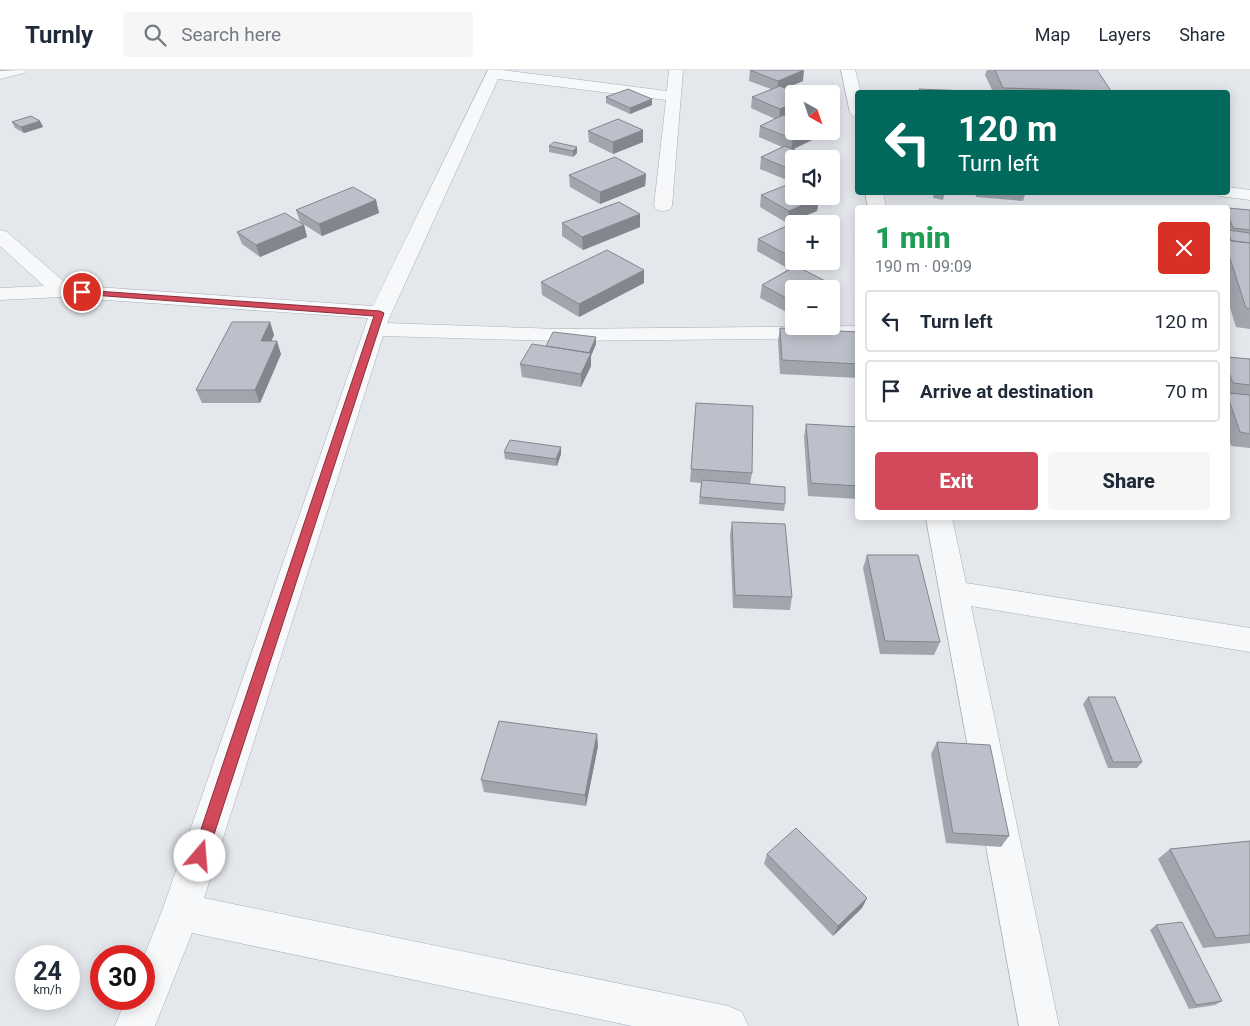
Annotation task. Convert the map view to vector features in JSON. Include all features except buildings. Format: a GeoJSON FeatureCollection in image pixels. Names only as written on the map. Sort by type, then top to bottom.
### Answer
{"type":"FeatureCollection","features":[{"type":"Feature","properties":{"kind":"street"},"geometry":{"type":"LineString","coordinates":[[0,75],[19,70]]}},
{"type":"Feature","properties":{"kind":"street"},"geometry":{"type":"LineString","coordinates":[[663,206],[676,70]]}},
{"type":"Feature","properties":{"kind":"street"},"geometry":{"type":"LineString","coordinates":[[848,70],[855,100]]}},
{"type":"Feature","properties":{"kind":"street"},"geometry":{"type":"LineString","coordinates":[[135,1026],[181,912],[377,321],[495,72],[673,96]]}},
{"type":"Feature","properties":{"kind":"street"},"geometry":{"type":"LineString","coordinates":[[1230,193],[1250,195]]}},
{"type":"Feature","properties":{"kind":"street"},"geometry":{"type":"LineString","coordinates":[[0,236],[62,291]]}},
{"type":"Feature","properties":{"kind":"street"},"geometry":{"type":"LineString","coordinates":[[0,294],[62,291],[377,321],[558,335],[855,332]]}},
{"type":"Feature","properties":{"kind":"street"},"geometry":{"type":"LineString","coordinates":[[939,520],[1039,1026]]}},
{"type":"Feature","properties":{"kind":"street"},"geometry":{"type":"LineString","coordinates":[[954,592],[1250,640]]}},
{"type":"Feature","properties":{"kind":"street"},"geometry":{"type":"LineString","coordinates":[[181,912],[728,1026]]}},
{"type":"Feature","properties":{"kind":"route"},"geometry":{"type":"LineString","coordinates":[[82,292],[380,313],[200,856]]}}]}
